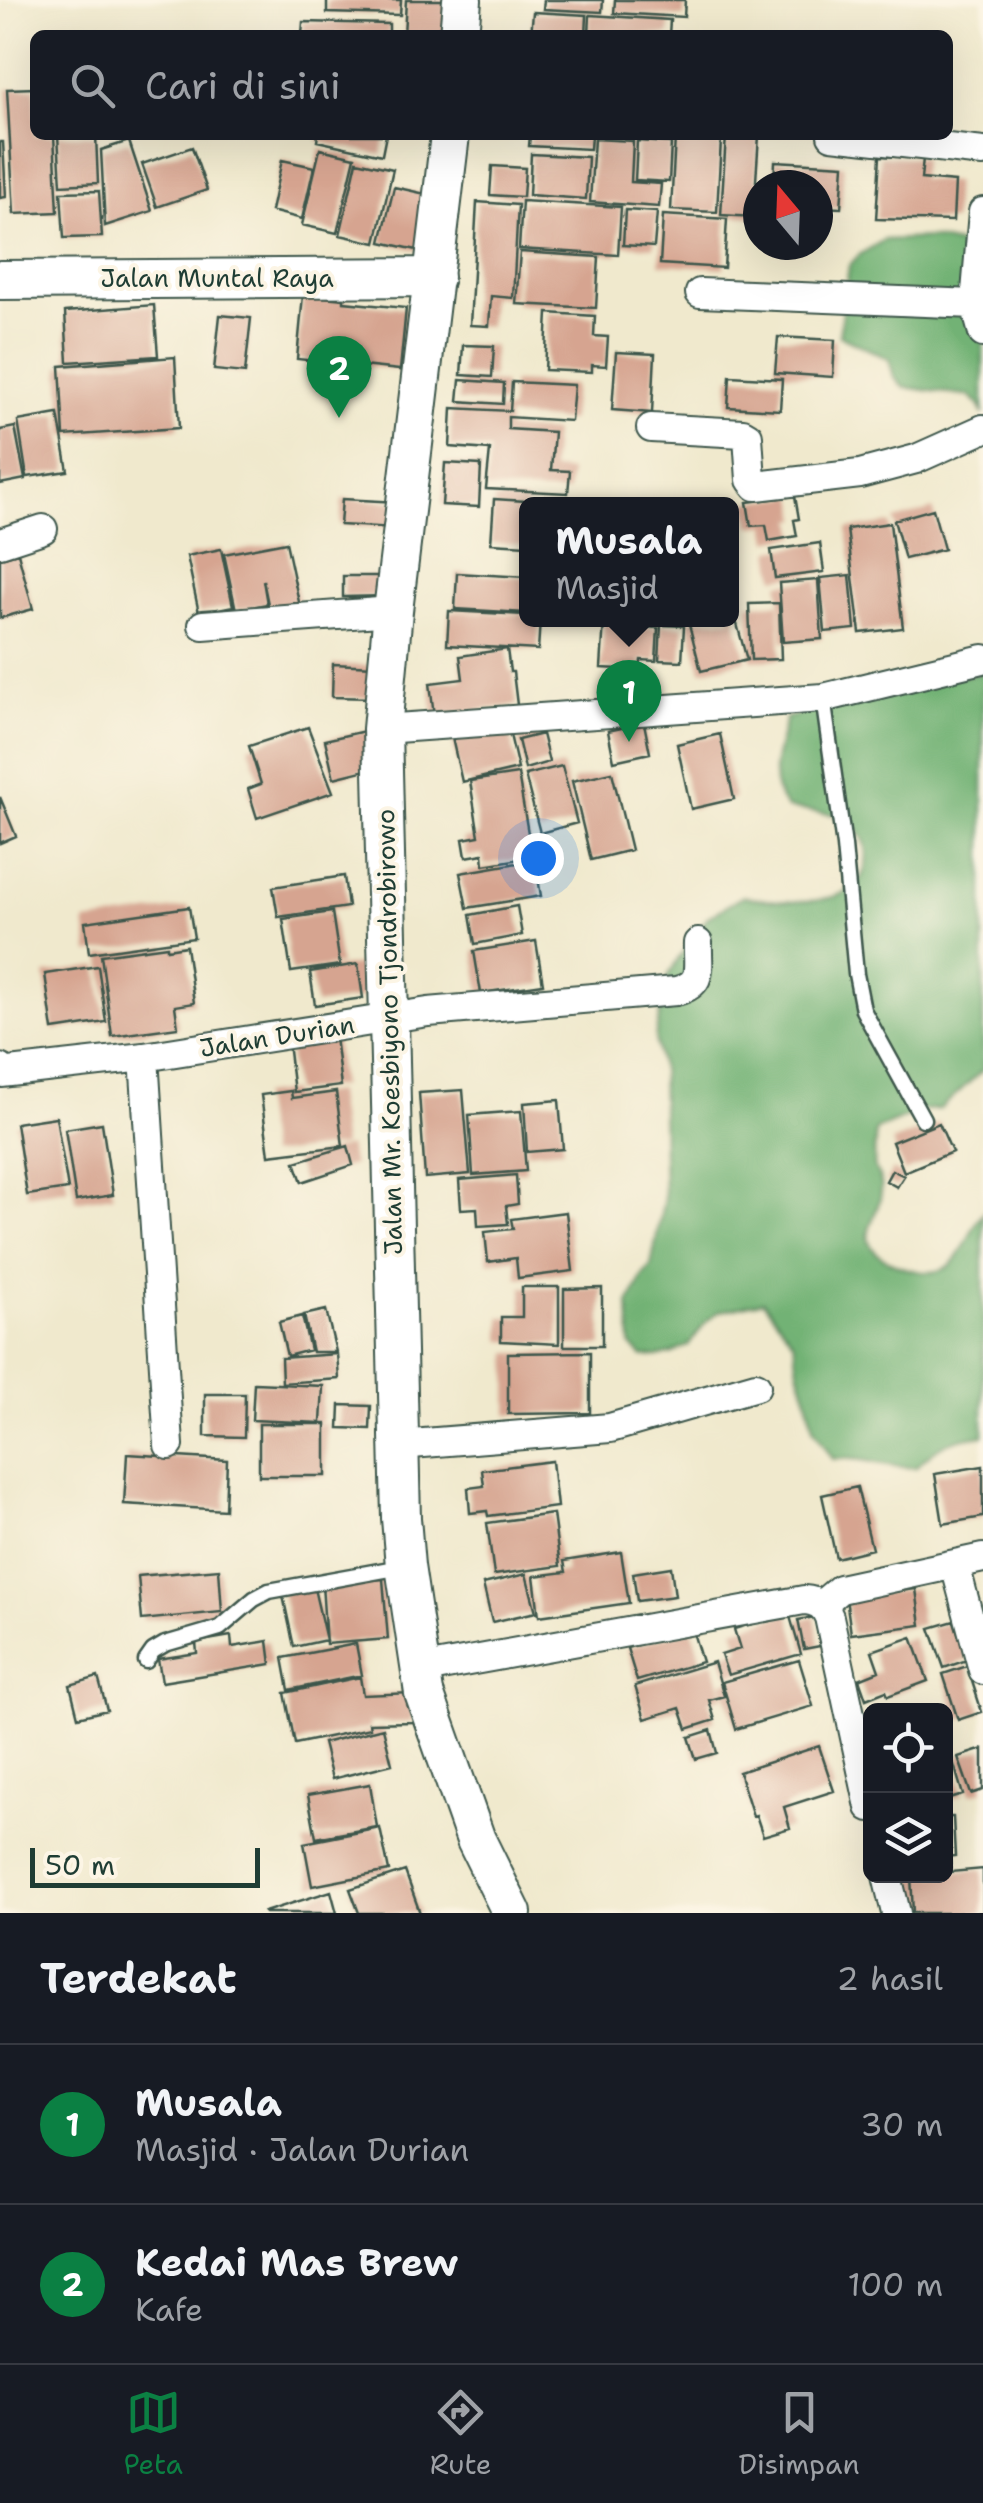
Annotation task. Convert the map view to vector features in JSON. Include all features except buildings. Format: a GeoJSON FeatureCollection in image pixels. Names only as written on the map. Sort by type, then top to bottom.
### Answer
{"type":"FeatureCollection","features":[{"type":"Feature","properties":{"kind":"main road"},"geometry":{"type":"LineString","coordinates":[[459,30],[462,0]]}},
{"type":"Feature","properties":{"kind":"main road","name":"Jalan Mr. Koesbiyono Tjondrobirowo"},"geometry":{"type":"LineString","coordinates":[[449,140],[382,729],[399,1445],[405,1566],[424,1693],[476,1840],[512,1913]]}},
{"type":"Feature","properties":{"kind":"main road","name":"Jalan Muntal Raya"},"geometry":{"type":"LineString","coordinates":[[0,280],[434,277]]}},
{"type":"Feature","properties":{"kind":"street"},"geometry":{"type":"LineString","coordinates":[[876,140],[983,152]]}},
{"type":"Feature","properties":{"kind":"street"},"geometry":{"type":"LineString","coordinates":[[983,212],[975,304],[983,332]]}},
{"type":"Feature","properties":{"kind":"street"},"geometry":{"type":"LineString","coordinates":[[700,292],[975,304]]}},
{"type":"Feature","properties":{"kind":"street"},"geometry":{"type":"LineString","coordinates":[[650,428],[744,433],[750,443],[751,480],[756,486],[860,474],[916,459],[983,429]]}},
{"type":"Feature","properties":{"kind":"street"},"geometry":{"type":"LineString","coordinates":[[0,543],[43,529]]}},
{"type":"Feature","properties":{"kind":"street"},"geometry":{"type":"LineString","coordinates":[[203,624],[393,612]]}},
{"type":"Feature","properties":{"kind":"street"},"geometry":{"type":"LineString","coordinates":[[382,729],[823,698],[983,658]]}},
{"type":"Feature","properties":{"kind":"street","name":"Jalan Durian"},"geometry":{"type":"LineString","coordinates":[[0,1071],[144,1058],[428,1012],[676,991],[697,980],[698,942]]}},
{"type":"Feature","properties":{"kind":"street"},"geometry":{"type":"LineString","coordinates":[[144,1058],[170,1445]]}},
{"type":"Feature","properties":{"kind":"street"},"geometry":{"type":"LineString","coordinates":[[399,1445],[610,1428],[756,1386]]}},
{"type":"Feature","properties":{"kind":"street"},"geometry":{"type":"LineString","coordinates":[[867,1793],[826,1610],[828,1599],[840,1588],[983,1558]]}},
{"type":"Feature","properties":{"kind":"street"},"geometry":{"type":"LineString","coordinates":[[955,1565],[983,1670]]}},
{"type":"Feature","properties":{"kind":"street"},"geometry":{"type":"LineString","coordinates":[[419,1670],[804,1600],[815,1601],[826,1610]]}},
{"type":"Feature","properties":{"kind":"street"},"geometry":{"type":"LineString","coordinates":[[889,1883],[896,1913]]}},
{"type":"Feature","properties":{"kind":"lane"},"geometry":{"type":"LineString","coordinates":[[823,698],[863,1010],[923,1120]]}},
{"type":"Feature","properties":{"kind":"lane"},"geometry":{"type":"LineString","coordinates":[[146,1661],[165,1644],[220,1628],[254,1598],[269,1591],[405,1566]]}},
{"type":"Feature","properties":{"kind":"green space"},"geometry":{"type":"Polygon","coordinates":[[[930,238],[966,246],[983,260],[983,415],[969,396],[903,387],[894,377],[889,359],[839,335],[849,266],[859,255],[884,240],[930,238]]]}},
{"type":"Feature","properties":{"kind":"green space"},"geometry":{"type":"Polygon","coordinates":[[[983,673],[983,1070],[940,1109],[924,1110],[876,1130],[874,1164],[881,1196],[868,1238],[881,1256],[899,1266],[921,1272],[939,1271],[957,1258],[983,1213],[983,1435],[946,1444],[916,1467],[833,1459],[813,1428],[794,1342],[763,1301],[718,1312],[689,1345],[673,1353],[642,1356],[631,1346],[629,1304],[651,1266],[664,1198],[661,1069],[655,1038],[667,977],[708,917],[743,896],[814,901],[848,890],[860,879],[866,864],[866,847],[861,834],[845,816],[787,808],[780,797],[774,765],[786,718],[926,681],[983,673]]]}},
{"type":"Feature","properties":{"kind":"place","name":"Kedai Mas Brew"},"geometry":{"type":"Point","coordinates":[339,418]}},
{"type":"Feature","properties":{"kind":"place","name":"Musala"},"geometry":{"type":"Point","coordinates":[629,742]}}]}
